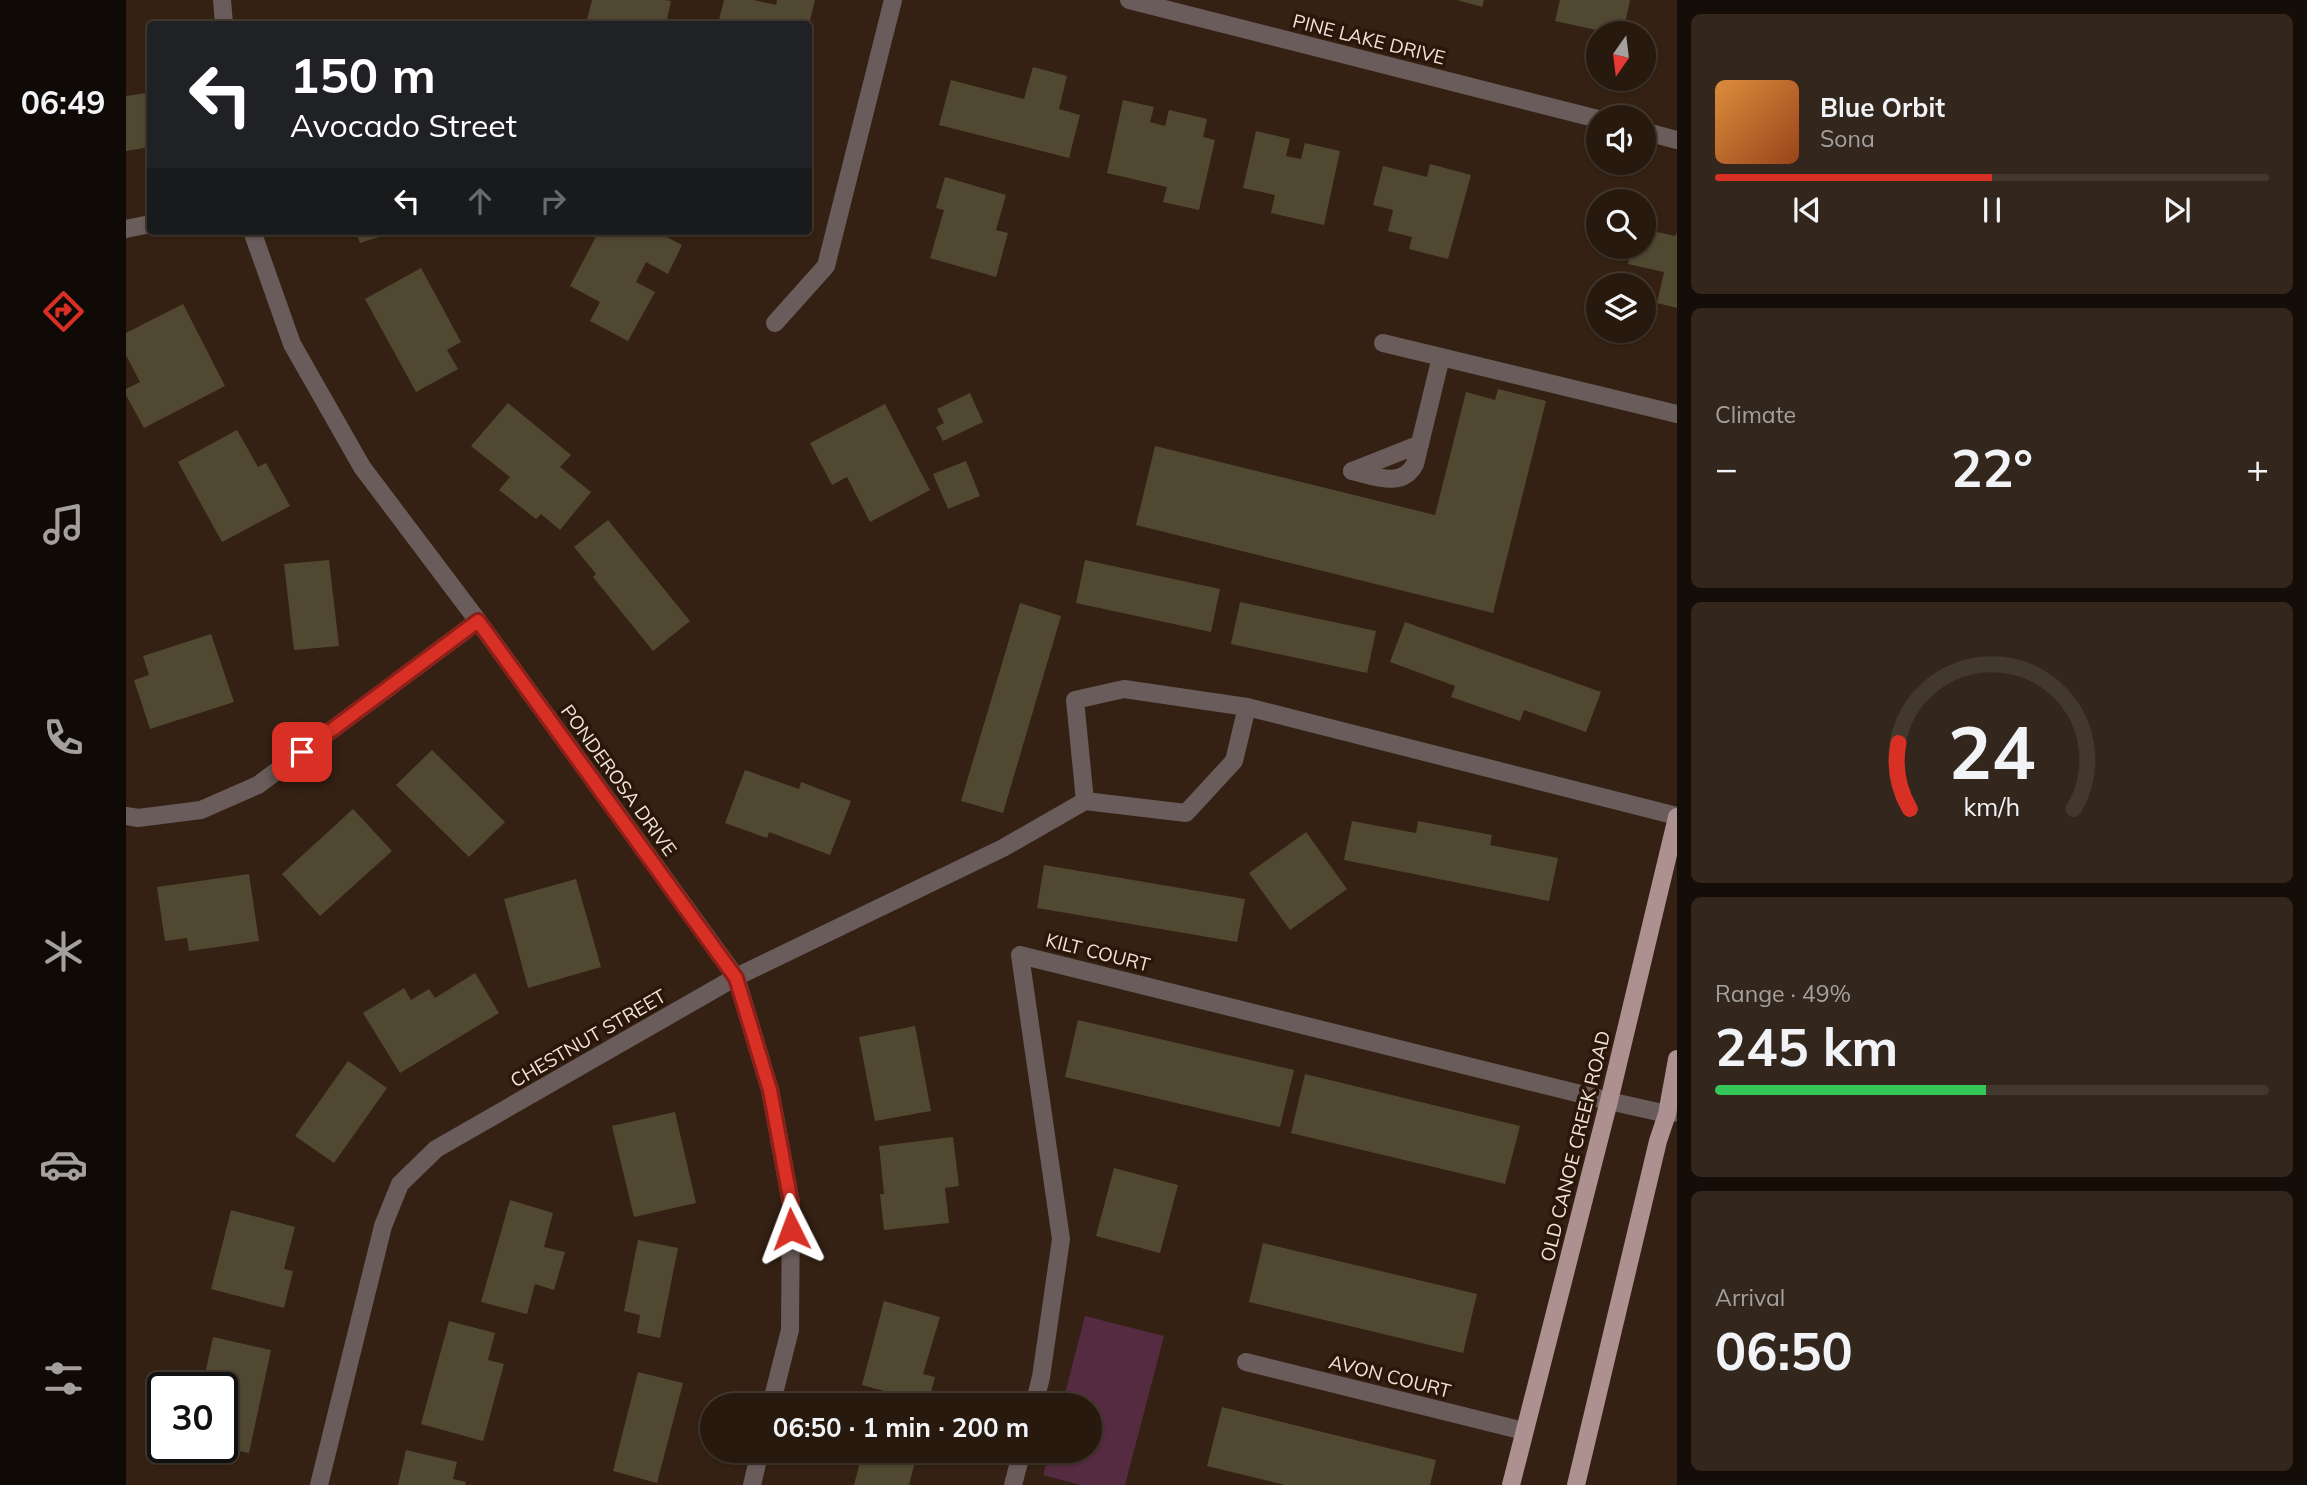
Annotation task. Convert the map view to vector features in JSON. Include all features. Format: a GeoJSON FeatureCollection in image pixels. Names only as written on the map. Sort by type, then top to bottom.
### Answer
{"type":"FeatureCollection","features":[{"type":"Feature","properties":{"kind":"main road","name":"OLD CANOE CREEK ROAD"},"geometry":{"type":"LineString","coordinates":[[1511,1485],[1609,1101],[1677,817]]}},
{"type":"Feature","properties":{"kind":"main road"},"geometry":{"type":"LineString","coordinates":[[1576,1485],[1658,1141],[1674,1116],[1677,1059]]}},
{"type":"Feature","properties":{"kind":"street"},"geometry":{"type":"LineString","coordinates":[[222,0],[224,21]]}},
{"type":"Feature","properties":{"kind":"street"},"geometry":{"type":"LineString","coordinates":[[775,323],[826,266],[893,0]]}},
{"type":"Feature","properties":{"kind":"street","name":"PINE LAKE DRIVE"},"geometry":{"type":"LineString","coordinates":[[1129,0],[1586,116]]}},
{"type":"Feature","properties":{"kind":"street"},"geometry":{"type":"LineString","coordinates":[[1656,134],[1677,140]]}},
{"type":"Feature","properties":{"kind":"street"},"geometry":{"type":"LineString","coordinates":[[126,229],[147,225]]}},
{"type":"Feature","properties":{"kind":"street","name":"PONDEROSA DRIVE"},"geometry":{"type":"LineString","coordinates":[[254,235],[292,344],[362,467],[478,621],[736,978],[770,1090],[791,1203],[790,1330],[774,1393]]}},
{"type":"Feature","properties":{"kind":"street"},"geometry":{"type":"LineString","coordinates":[[1383,343],[1677,414]]}},
{"type":"Feature","properties":{"kind":"street"},"geometry":{"type":"LineString","coordinates":[[1420,444],[1352,471],[1389,479],[1407,476],[1415,464],[1420,444],[1441,357]]}},
{"type":"Feature","properties":{"kind":"street"},"geometry":{"type":"LineString","coordinates":[[126,816],[138,818],[201,810],[258,785],[478,621]]}},
{"type":"Feature","properties":{"kind":"street"},"geometry":{"type":"LineString","coordinates":[[1247,707],[1234,761],[1186,813],[1085,801],[1075,700],[1124,689],[1247,707],[1677,817]]}},
{"type":"Feature","properties":{"kind":"street","name":"CHESTNUT STREET"},"geometry":{"type":"LineString","coordinates":[[319,1485],[383,1226],[400,1184],[436,1149],[736,978],[1003,848],[1085,801]]}},
{"type":"Feature","properties":{"kind":"street","name":"KILT COURT"},"geometry":{"type":"LineString","coordinates":[[1037,1393],[1061,1239],[1020,954],[1609,1101]]}},
{"type":"Feature","properties":{"kind":"street"},"geometry":{"type":"LineString","coordinates":[[1609,1101],[1674,1116]]}},
{"type":"Feature","properties":{"kind":"street","name":"AVON COURT"},"geometry":{"type":"LineString","coordinates":[[1246,1362],[1524,1431]]}},
{"type":"Feature","properties":{"kind":"street"},"geometry":{"type":"LineString","coordinates":[[752,1485],[757,1463]]}},
{"type":"Feature","properties":{"kind":"street"},"geometry":{"type":"LineString","coordinates":[[1013,1485],[1019,1463]]}},
{"type":"Feature","properties":{"kind":"shaded area"},"geometry":{"type":"Polygon","coordinates":[[[1085,1316],[1164,1336],[1125,1485],[1081,1485],[1043,1475],[1046,1463],[1102,1463],[1102,1393],[1065,1393],[1085,1316]]]}},
{"type":"Feature","properties":{"kind":"building"},"geometry":{"type":"Polygon","coordinates":[[[592,0],[671,1],[667,21],[587,21],[592,0]]]}},
{"type":"Feature","properties":{"kind":"building"},"geometry":{"type":"Polygon","coordinates":[[[724,0],[754,0],[776,5],[777,0],[815,0],[810,21],[719,21],[724,0]]]}},
{"type":"Feature","properties":{"kind":"building"},"geometry":{"type":"Polygon","coordinates":[[[1457,0],[1484,0],[1482,7],[1457,0]]]}},
{"type":"Feature","properties":{"kind":"building"},"geometry":{"type":"Polygon","coordinates":[[[1560,0],[1630,0],[1626,21],[1586,21],[1586,28],[1555,21],[1560,0]]]}},
{"type":"Feature","properties":{"kind":"building"},"geometry":{"type":"Polygon","coordinates":[[[1033,67],[1067,76],[1059,109],[1080,115],[1069,158],[939,125],[951,80],[1024,99],[1033,67]]]}},
{"type":"Feature","properties":{"kind":"building"},"geometry":{"type":"Polygon","coordinates":[[[147,93],[147,148],[126,151],[126,96],[147,93]]]}},
{"type":"Feature","properties":{"kind":"building"},"geometry":{"type":"Polygon","coordinates":[[[1123,100],[1154,107],[1150,122],[1165,126],[1169,110],[1207,119],[1203,137],[1215,140],[1199,210],[1163,202],[1167,187],[1107,173],[1123,100]]]}},
{"type":"Feature","properties":{"kind":"building"},"geometry":{"type":"Polygon","coordinates":[[[1256,131],[1290,139],[1286,156],[1301,159],[1305,143],[1340,151],[1324,225],[1271,213],[1275,195],[1243,188],[1256,131]]]}},
{"type":"Feature","properties":{"kind":"building"},"geometry":{"type":"Polygon","coordinates":[[[1430,164],[1471,175],[1448,259],[1409,249],[1412,237],[1388,231],[1393,210],[1373,205],[1383,166],[1427,177],[1430,164]]]}},
{"type":"Feature","properties":{"kind":"building"},"geometry":{"type":"Polygon","coordinates":[[[945,177],[1006,195],[996,230],[1008,233],[996,277],[930,258],[944,210],[936,208],[945,177]]]}},
{"type":"Feature","properties":{"kind":"building"},"geometry":{"type":"Polygon","coordinates":[[[1656,232],[1675,236],[1677,232],[1677,308],[1657,303],[1664,272],[1628,264],[1629,259],[1656,259],[1656,232]]]}},
{"type":"Feature","properties":{"kind":"building"},"geometry":{"type":"Polygon","coordinates":[[[357,235],[385,235],[360,243],[357,235]]]}},
{"type":"Feature","properties":{"kind":"building"},"geometry":{"type":"Polygon","coordinates":[[[597,235],[663,235],[682,245],[668,274],[646,262],[636,282],[655,292],[628,341],[590,321],[600,302],[570,286],[597,235]]]}},
{"type":"Feature","properties":{"kind":"building"},"geometry":{"type":"Polygon","coordinates":[[[421,268],[461,342],[447,350],[458,369],[416,392],[365,299],[421,268]]]}},
{"type":"Feature","properties":{"kind":"building"},"geometry":{"type":"Polygon","coordinates":[[[183,304],[225,386],[144,428],[126,395],[126,389],[140,382],[126,355],[126,333],[183,304]]]}},
{"type":"Feature","properties":{"kind":"building"},"geometry":{"type":"Polygon","coordinates":[[[1498,389],[1546,401],[1493,613],[1136,525],[1155,446],[1435,515],[1466,392],[1495,400],[1498,389]]]}},
{"type":"Feature","properties":{"kind":"building"},"geometry":{"type":"Polygon","coordinates":[[[970,393],[983,422],[943,441],[936,427],[944,423],[937,409],[970,393]]]}},
{"type":"Feature","properties":{"kind":"building"},"geometry":{"type":"Polygon","coordinates":[[[508,403],[571,455],[560,467],[591,492],[560,530],[541,514],[536,519],[499,490],[510,477],[471,446],[508,403]]]}},
{"type":"Feature","properties":{"kind":"building"},"geometry":{"type":"Polygon","coordinates":[[[885,404],[930,490],[870,522],[847,477],[832,485],[810,443],[885,404]]]}},
{"type":"Feature","properties":{"kind":"building"},"geometry":{"type":"Polygon","coordinates":[[[237,430],[258,467],[266,463],[290,506],[222,542],[178,462],[237,430]]]}},
{"type":"Feature","properties":{"kind":"building"},"geometry":{"type":"Polygon","coordinates":[[[966,461],[980,496],[948,509],[933,474],[966,461]]]}},
{"type":"Feature","properties":{"kind":"building"},"geometry":{"type":"Polygon","coordinates":[[[608,520],[690,621],[653,651],[593,577],[596,574],[574,547],[608,520]]]}},
{"type":"Feature","properties":{"kind":"building"},"geometry":{"type":"Polygon","coordinates":[[[329,560],[339,646],[294,650],[284,564],[329,560]]]}},
{"type":"Feature","properties":{"kind":"building"},"geometry":{"type":"Polygon","coordinates":[[[1085,560],[1220,589],[1211,632],[1076,603],[1085,560]]]}},
{"type":"Feature","properties":{"kind":"building"},"geometry":{"type":"Polygon","coordinates":[[[1240,602],[1376,631],[1367,673],[1231,644],[1240,602]]]}},
{"type":"Feature","properties":{"kind":"building"},"geometry":{"type":"Polygon","coordinates":[[[1020,603],[1061,616],[1003,813],[961,801],[1020,603]]]}},
{"type":"Feature","properties":{"kind":"building"},"geometry":{"type":"Polygon","coordinates":[[[1405,622],[1601,692],[1586,732],[1524,710],[1520,721],[1451,697],[1455,686],[1390,662],[1405,622]]]}},
{"type":"Feature","properties":{"kind":"building"},"geometry":{"type":"Polygon","coordinates":[[[211,634],[234,702],[150,729],[134,680],[149,675],[143,656],[211,634]]]}},
{"type":"Feature","properties":{"kind":"building"},"geometry":{"type":"Polygon","coordinates":[[[432,750],[505,822],[469,857],[396,785],[432,750]]]}},
{"type":"Feature","properties":{"kind":"building"},"geometry":{"type":"Polygon","coordinates":[[[745,770],[799,789],[801,782],[851,801],[830,855],[769,832],[767,838],[725,823],[745,770]]]}},
{"type":"Feature","properties":{"kind":"building"},"geometry":{"type":"Polygon","coordinates":[[[353,809],[392,851],[320,916],[282,874],[353,809]]]}},
{"type":"Feature","properties":{"kind":"building"},"geometry":{"type":"Polygon","coordinates":[[[1352,821],[1416,833],[1418,821],[1492,835],[1490,845],[1558,858],[1549,901],[1344,860],[1352,821]]]}},
{"type":"Feature","properties":{"kind":"building"},"geometry":{"type":"Polygon","coordinates":[[[1306,832],[1347,889],[1290,930],[1249,873],[1306,832]]]}},
{"type":"Feature","properties":{"kind":"building"},"geometry":{"type":"Polygon","coordinates":[[[1044,865],[1245,899],[1237,942],[1037,908],[1044,865]]]}},
{"type":"Feature","properties":{"kind":"building"},"geometry":{"type":"Polygon","coordinates":[[[249,874],[259,941],[189,951],[187,938],[165,941],[157,887],[249,874]]]}},
{"type":"Feature","properties":{"kind":"building"},"geometry":{"type":"Polygon","coordinates":[[[576,879],[601,967],[528,988],[504,899],[576,879]]]}},
{"type":"Feature","properties":{"kind":"building"},"geometry":{"type":"Polygon","coordinates":[[[475,973],[499,1013],[400,1073],[363,1013],[404,988],[411,1000],[429,989],[435,998],[475,973]]]}},
{"type":"Feature","properties":{"kind":"building"},"geometry":{"type":"Polygon","coordinates":[[[1078,1020],[1294,1070],[1280,1127],[1065,1077],[1078,1020]]]}},
{"type":"Feature","properties":{"kind":"building"},"geometry":{"type":"Polygon","coordinates":[[[915,1026],[931,1111],[875,1121],[859,1037],[915,1026]]]}},
{"type":"Feature","properties":{"kind":"building"},"geometry":{"type":"Polygon","coordinates":[[[348,1061],[387,1088],[334,1163],[295,1136],[348,1061]]]}},
{"type":"Feature","properties":{"kind":"building"},"geometry":{"type":"Polygon","coordinates":[[[1305,1074],[1520,1126],[1505,1184],[1291,1133],[1305,1074]]]}},
{"type":"Feature","properties":{"kind":"building"},"geometry":{"type":"Polygon","coordinates":[[[675,1112],[696,1203],[634,1217],[612,1126],[675,1112]]]}},
{"type":"Feature","properties":{"kind":"building"},"geometry":{"type":"Polygon","coordinates":[[[953,1137],[959,1186],[945,1188],[949,1223],[884,1230],[880,1194],[884,1194],[879,1146],[953,1137]]]}},
{"type":"Feature","properties":{"kind":"building"},"geometry":{"type":"Polygon","coordinates":[[[1114,1168],[1178,1185],[1160,1253],[1096,1236],[1114,1168]]]}},
{"type":"Feature","properties":{"kind":"building"},"geometry":{"type":"Polygon","coordinates":[[[510,1200],[553,1213],[544,1247],[565,1252],[554,1290],[535,1284],[527,1314],[481,1302],[510,1200]]]}},
{"type":"Feature","properties":{"kind":"building"},"geometry":{"type":"Polygon","coordinates":[[[231,1210],[295,1227],[284,1269],[293,1271],[284,1308],[211,1289],[231,1210]]]}},
{"type":"Feature","properties":{"kind":"building"},"geometry":{"type":"Polygon","coordinates":[[[638,1240],[678,1248],[660,1338],[637,1333],[640,1315],[624,1311],[638,1240]]]}},
{"type":"Feature","properties":{"kind":"building"},"geometry":{"type":"Polygon","coordinates":[[[1263,1243],[1477,1294],[1463,1353],[1249,1302],[1263,1243]]]}},
{"type":"Feature","properties":{"kind":"building"},"geometry":{"type":"Polygon","coordinates":[[[884,1301],[940,1317],[923,1374],[935,1377],[931,1393],[891,1393],[862,1385],[884,1301]]]}},
{"type":"Feature","properties":{"kind":"building"},"geometry":{"type":"Polygon","coordinates":[[[449,1321],[495,1333],[488,1360],[504,1364],[483,1441],[421,1424],[449,1321]]]}},
{"type":"Feature","properties":{"kind":"building"},"geometry":{"type":"Polygon","coordinates":[[[213,1337],[271,1350],[249,1453],[238,1451],[238,1372],[205,1372],[213,1337]]]}},
{"type":"Feature","properties":{"kind":"building"},"geometry":{"type":"Polygon","coordinates":[[[638,1372],[683,1383],[657,1483],[613,1471],[638,1372]]]}},
{"type":"Feature","properties":{"kind":"building"},"geometry":{"type":"Polygon","coordinates":[[[1222,1407],[1436,1460],[1430,1485],[1285,1485],[1207,1466],[1222,1407]]]}},
{"type":"Feature","properties":{"kind":"building"},"geometry":{"type":"Polygon","coordinates":[[[406,1450],[457,1462],[453,1479],[466,1482],[465,1485],[398,1485],[406,1450]]]}},
{"type":"Feature","properties":{"kind":"building"},"geometry":{"type":"Polygon","coordinates":[[[860,1463],[915,1463],[909,1485],[854,1485],[860,1463]]]}},
{"type":"Feature","properties":{"kind":"route"},"geometry":{"type":"LineString","coordinates":[[302,752],[478,621],[736,978],[770,1090],[791,1203],[791,1229]]}}]}
